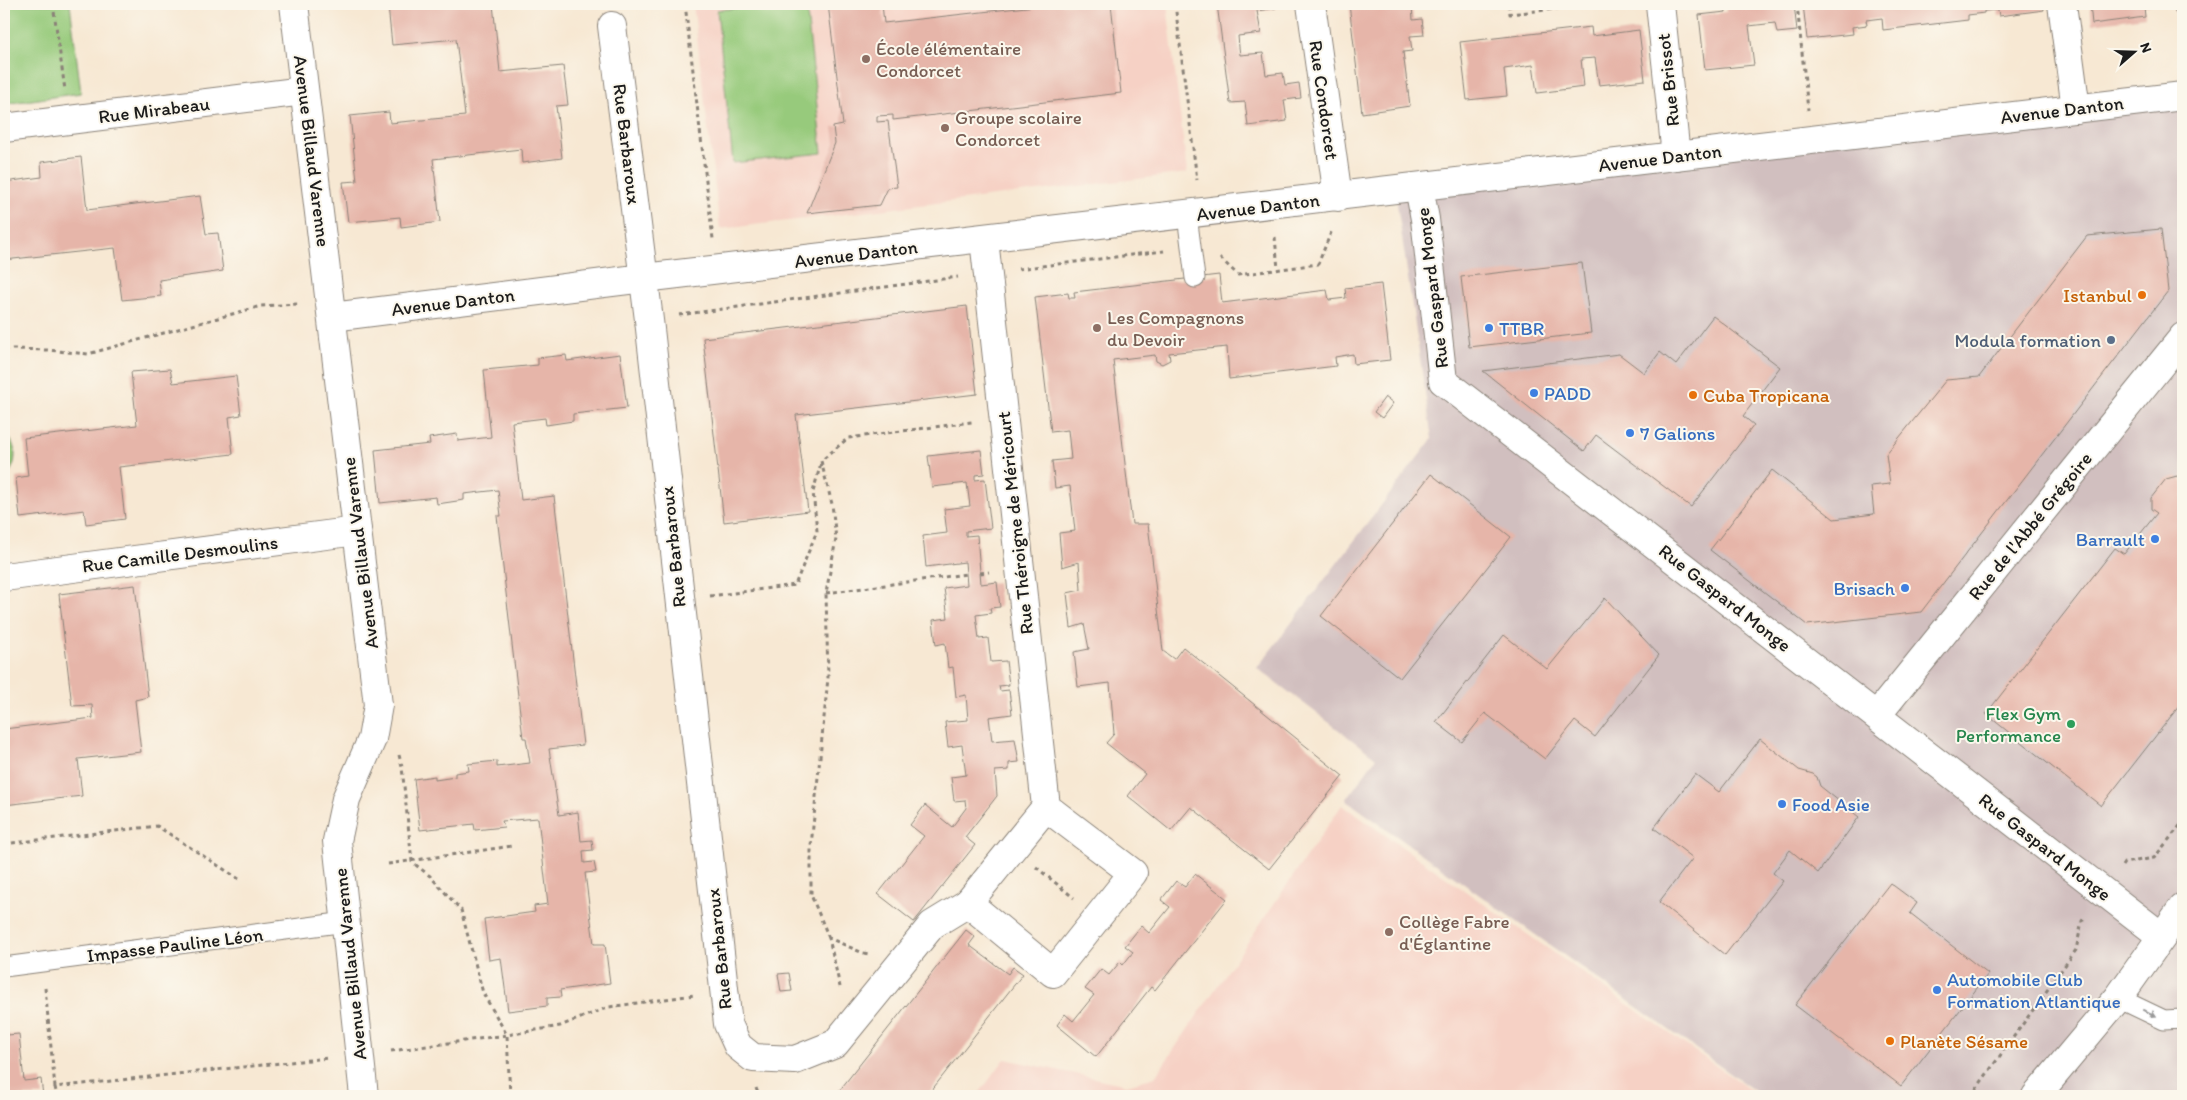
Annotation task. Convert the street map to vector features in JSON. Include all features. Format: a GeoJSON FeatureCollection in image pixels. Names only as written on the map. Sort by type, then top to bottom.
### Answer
{"type":"FeatureCollection","features":[{"type":"Feature","properties":{"kind":"street","name":"Avenue Billaud Varenne"},"geometry":{"type":"LineString","coordinates":[[294,4],[378,705],[372,739],[346,799],[337,841],[364,1096]]}},
{"type":"Feature","properties":{"kind":"street","name":"Rue Condorcet"},"geometry":{"type":"LineString","coordinates":[[1311,4],[1338,197]]}},
{"type":"Feature","properties":{"kind":"street","name":"Rue Brissot"},"geometry":{"type":"LineString","coordinates":[[1660,4],[1676,156]]}},
{"type":"Feature","properties":{"kind":"street"},"geometry":{"type":"LineString","coordinates":[[2062,4],[2076,109]]}},
{"type":"Feature","properties":{"kind":"street","name":"Rue Barbaroux"},"geometry":{"type":"LineString","coordinates":[[612,26],[644,278],[728,1024],[738,1046],[753,1058],[795,1060],[835,1044],[844,1033]]}},
{"type":"Feature","properties":{"kind":"street","name":"Rue Mirabeau"},"geometry":{"type":"LineString","coordinates":[[4,128],[304,91]]}},
{"type":"Feature","properties":{"kind":"street","name":"Avenue Danton"},"geometry":{"type":"LineString","coordinates":[[331,309],[716,270],[2183,96]]}},
{"type":"Feature","properties":{"kind":"street","name":"Rue Gaspard Monge"},"geometry":{"type":"LineString","coordinates":[[1419,187],[1425,219],[1443,381],[2161,936]]}},
{"type":"Feature","properties":{"kind":"street","name":"Rue Théroigne de Méricourt"},"geometry":{"type":"LineString","coordinates":[[984,239],[1046,807]]}},
{"type":"Feature","properties":{"kind":"street","name":"Rue de l'Abbé Grégoire"},"geometry":{"type":"LineString","coordinates":[[1877,716],[2183,337]]}},
{"type":"Feature","properties":{"kind":"street","name":"Rue Camille Desmoulins"},"geometry":{"type":"LineString","coordinates":[[4,577],[357,531]]}},
{"type":"Feature","properties":{"kind":"street"},"geometry":{"type":"LineString","coordinates":[[844,1033],[932,925],[968,903],[1046,807],[1133,873],[1053,973],[968,903]]}},
{"type":"Feature","properties":{"kind":"street"},"geometry":{"type":"LineString","coordinates":[[2036,1096],[2118,998],[2161,936],[2182,910]]}},
{"type":"Feature","properties":{"kind":"lane"},"geometry":{"type":"LineString","coordinates":[[1194,214],[1195,278]]}},
{"type":"Feature","properties":{"kind":"lane","name":"Impasse Pauline Léon"},"geometry":{"type":"LineString","coordinates":[[4,967],[346,922]]}},
{"type":"Feature","properties":{"kind":"lane"},"geometry":{"type":"LineString","coordinates":[[2118,998],[2164,1020],[2183,1019]]}},
{"type":"Feature","properties":{"kind":"path"},"geometry":{"type":"LineString","coordinates":[[53,4],[69,120]]}},
{"type":"Feature","properties":{"kind":"path"},"geometry":{"type":"LineString","coordinates":[[685,4],[721,310]]}},
{"type":"Feature","properties":{"kind":"path"},"geometry":{"type":"LineString","coordinates":[[1175,4],[1194,214]]}},
{"type":"Feature","properties":{"kind":"path"},"geometry":{"type":"LineString","coordinates":[[1508,4],[1510,14],[1599,4]]}},
{"type":"Feature","properties":{"kind":"path"},"geometry":{"type":"LineString","coordinates":[[1797,4],[1811,140]]}},
{"type":"Feature","properties":{"kind":"path"},"geometry":{"type":"LineString","coordinates":[[1219,257],[1238,275],[1318,264],[1332,230]]}},
{"type":"Feature","properties":{"kind":"path"},"geometry":{"type":"LineString","coordinates":[[1275,237],[1278,269]]}},
{"type":"Feature","properties":{"kind":"path"},"geometry":{"type":"LineString","coordinates":[[4,350],[47,350],[88,354],[261,306],[331,309]]}},
{"type":"Feature","properties":{"kind":"path"},"geometry":{"type":"LineString","coordinates":[[680,600],[795,585],[817,531],[813,492],[821,461],[848,438],[1004,417]]}},
{"type":"Feature","properties":{"kind":"path"},"geometry":{"type":"LineString","coordinates":[[821,461],[832,504],[836,539],[826,593],[828,678],[811,846],[811,895],[829,938],[841,993],[844,1033]]}},
{"type":"Feature","properties":{"kind":"path"},"geometry":{"type":"LineString","coordinates":[[826,593],[966,574]]}},
{"type":"Feature","properties":{"kind":"path"},"geometry":{"type":"LineString","coordinates":[[398,751],[402,767],[412,862],[430,876],[461,910],[483,993],[507,1035],[510,1096]]}},
{"type":"Feature","properties":{"kind":"path"},"geometry":{"type":"LineString","coordinates":[[1971,1096],[2076,950],[2082,921],[2124,863],[2154,858],[2183,822]]}},
{"type":"Feature","properties":{"kind":"path"},"geometry":{"type":"LineString","coordinates":[[4,844],[157,826],[239,879]]}},
{"type":"Feature","properties":{"kind":"path"},"geometry":{"type":"LineString","coordinates":[[388,864],[512,846]]}},
{"type":"Feature","properties":{"kind":"path"},"geometry":{"type":"LineString","coordinates":[[1013,848],[1097,918]]}},
{"type":"Feature","properties":{"kind":"path"},"geometry":{"type":"LineString","coordinates":[[829,938],[863,953],[907,956]]}},
{"type":"Feature","properties":{"kind":"path"},"geometry":{"type":"LineString","coordinates":[[42,962],[57,1096]]}},
{"type":"Feature","properties":{"kind":"path"},"geometry":{"type":"LineString","coordinates":[[55,1087],[359,1055],[507,1035],[560,1026],[609,1006],[724,991]]}},
{"type":"Feature","properties":{"kind":"shaded area","name":"Groupe scolaire Condorcet"},"geometry":{"type":"Polygon","coordinates":[[[693,4],[1167,4],[1187,173],[720,229],[693,4]]]}},
{"type":"Feature","properties":{"kind":"shaded area"},"geometry":{"type":"Polygon","coordinates":[[[2183,96],[2183,1096],[1762,1096],[1346,800],[1376,758],[1257,668],[1432,439],[1395,190],[2183,96]]]}},
{"type":"Feature","properties":{"kind":"shaded area","name":"Collège Fabre d'Églantine"},"geometry":{"type":"Polygon","coordinates":[[[1342,805],[1759,1096],[977,1096],[1005,1059],[1127,1085],[1155,1077],[1342,805]]]}},
{"type":"Feature","properties":{"kind":"green space"},"geometry":{"type":"Polygon","coordinates":[[[4,4],[70,4],[81,93],[4,104],[4,4]]]}},
{"type":"Feature","properties":{"kind":"green space"},"geometry":{"type":"Polygon","coordinates":[[[778,4],[806,4],[822,153],[733,163],[717,10],[778,4]]]}},
{"type":"Feature","properties":{"kind":"green space"},"geometry":{"type":"Polygon","coordinates":[[[4,432],[12,443],[15,455],[12,467],[4,478],[4,432]]]}},
{"type":"Feature","properties":{"kind":"building"},"geometry":{"type":"Polygon","coordinates":[[[399,4],[493,4],[500,72],[563,66],[568,105],[556,106],[562,158],[522,163],[521,149],[433,159],[440,222],[401,227],[400,217],[348,222],[343,182],[357,181],[350,116],[389,112],[390,123],[465,116],[456,39],[392,45],[388,6],[399,4]]]}},
{"type":"Feature","properties":{"kind":"building"},"geometry":{"type":"Polygon","coordinates":[[[828,4],[882,4],[884,23],[1053,4],[1111,4],[1121,93],[893,120],[893,115],[877,116],[877,122],[888,121],[897,187],[888,188],[880,205],[807,213],[835,143],[833,127],[843,125],[828,4]]]}},
{"type":"Feature","properties":{"kind":"building"},"geometry":{"type":"Polygon","coordinates":[[[1217,4],[1275,4],[1276,8],[1257,11],[1261,33],[1238,36],[1239,47],[1240,55],[1263,53],[1266,75],[1283,73],[1285,85],[1299,83],[1301,98],[1284,100],[1287,121],[1248,126],[1245,102],[1230,103],[1217,4]]]}},
{"type":"Feature","properties":{"kind":"building"},"geometry":{"type":"Polygon","coordinates":[[[1349,4],[1412,4],[1413,20],[1422,19],[1424,35],[1410,36],[1412,51],[1403,52],[1410,106],[1362,113],[1349,4]]]}},
{"type":"Feature","properties":{"kind":"building"},"geometry":{"type":"Polygon","coordinates":[[[1725,4],[1794,4],[1797,31],[1777,33],[1775,23],[1749,26],[1754,65],[1705,70],[1699,15],[1726,12],[1725,4]]]}},
{"type":"Feature","properties":{"kind":"building"},"geometry":{"type":"Polygon","coordinates":[[[1803,4],[2043,4],[2044,10],[1999,16],[1998,10],[1984,11],[1984,13],[1968,15],[1968,20],[1883,30],[1882,18],[1866,20],[1867,25],[1852,27],[1853,34],[1807,39],[1803,4]]]}},
{"type":"Feature","properties":{"kind":"building"},"geometry":{"type":"Polygon","coordinates":[[[2090,4],[2150,5],[2144,6],[2145,17],[2092,24],[2090,4]]]}},
{"type":"Feature","properties":{"kind":"building"},"geometry":{"type":"Polygon","coordinates":[[[2174,4],[2183,4],[2183,12],[2175,13],[2174,4]]]}},
{"type":"Feature","properties":{"kind":"building"},"geometry":{"type":"Polygon","coordinates":[[[1591,27],[1592,36],[1639,30],[1645,80],[1599,85],[1595,58],[1581,59],[1584,87],[1537,93],[1533,65],[1504,69],[1507,96],[1467,100],[1460,42],[1591,27]]]}},
{"type":"Feature","properties":{"kind":"building"},"geometry":{"type":"Polygon","coordinates":[[[81,157],[87,210],[200,196],[206,234],[218,233],[223,271],[159,280],[161,296],[122,300],[115,248],[4,260],[4,182],[42,177],[41,162],[81,157]]]}},
{"type":"Feature","properties":{"kind":"building"},"geometry":{"type":"Polygon","coordinates":[[[2161,229],[2168,291],[1921,612],[1807,625],[1710,550],[1772,470],[1834,519],[1874,514],[1871,486],[1890,484],[1886,454],[1946,380],[1979,377],[2087,236],[2161,229]]]}},
{"type":"Feature","properties":{"kind":"building"},"geometry":{"type":"Polygon","coordinates":[[[1582,263],[1591,333],[1469,347],[1461,277],[1582,263]]]}},
{"type":"Feature","properties":{"kind":"building"},"geometry":{"type":"Polygon","coordinates":[[[1219,275],[1222,303],[1327,290],[1329,300],[1346,298],[1345,288],[1381,284],[1390,360],[1354,364],[1353,354],[1335,357],[1336,366],[1229,379],[1227,347],[1169,353],[1170,360],[1162,364],[1156,361],[1155,355],[1113,360],[1132,524],[1148,524],[1163,651],[1174,659],[1183,647],[1343,776],[1269,869],[1191,807],[1171,831],[1128,796],[1145,774],[1106,743],[1114,734],[1110,683],[1078,687],[1074,652],[1089,649],[1084,624],[1071,628],[1067,593],[1081,590],[1079,562],[1062,567],[1059,533],[1075,531],[1070,486],[1055,488],[1052,461],[1071,459],[1068,430],[1051,432],[1035,297],[1068,293],[1069,298],[1075,298],[1074,292],[1219,275]]]}},
{"type":"Feature","properties":{"kind":"building"},"geometry":{"type":"Polygon","coordinates":[[[967,306],[977,394],[796,415],[808,511],[724,522],[703,338],[967,306]]]}},
{"type":"Feature","properties":{"kind":"building","name":"Cuba Tropicana"},"geometry":{"type":"Polygon","coordinates":[[[1713,316],[1780,367],[1743,416],[1754,425],[1691,507],[1596,435],[1584,451],[1483,371],[1619,354],[1644,373],[1660,352],[1676,365],[1713,316]]]}},
{"type":"Feature","properties":{"kind":"building"},"geometry":{"type":"Polygon","coordinates":[[[620,354],[627,408],[573,414],[573,421],[546,425],[545,418],[512,422],[521,500],[554,496],[583,745],[549,749],[559,815],[578,812],[581,841],[592,840],[593,850],[583,851],[584,863],[594,862],[596,872],[585,873],[594,944],[605,944],[610,983],[560,990],[561,997],[547,998],[547,1006],[508,1011],[501,958],[489,960],[484,919],[535,912],[534,906],[548,904],[538,818],[502,821],[504,827],[475,830],[474,824],[420,830],[414,779],[435,776],[435,780],[455,777],[455,773],[469,771],[468,764],[497,761],[497,767],[530,763],[526,738],[523,738],[519,704],[497,516],[501,516],[498,490],[464,494],[464,500],[437,504],[436,497],[380,503],[375,450],[430,444],[429,438],[457,434],[458,441],[491,437],[484,370],[538,365],[538,358],[566,355],[567,361],[620,354]]]}},
{"type":"Feature","properties":{"kind":"building"},"geometry":{"type":"Polygon","coordinates":[[[170,369],[173,383],[236,376],[241,415],[229,417],[233,454],[119,467],[125,519],[86,524],[84,510],[20,518],[16,478],[28,476],[24,438],[137,425],[131,372],[170,369]]]}},
{"type":"Feature","properties":{"kind":"building"},"geometry":{"type":"Polygon","coordinates":[[[1385,397],[1393,403],[1382,418],[1374,412],[1385,397]]]}},
{"type":"Feature","properties":{"kind":"building"},"geometry":{"type":"Polygon","coordinates":[[[981,450],[984,474],[975,475],[975,480],[985,479],[991,528],[966,531],[966,536],[977,535],[981,584],[997,582],[1000,607],[990,608],[991,613],[976,615],[979,639],[988,638],[991,662],[1006,661],[1009,685],[999,686],[1000,691],[1009,690],[1012,714],[989,717],[992,741],[1015,739],[1019,762],[1009,763],[1009,770],[995,771],[997,796],[965,837],[975,845],[914,922],[878,894],[924,836],[910,825],[925,805],[952,827],[966,808],[965,800],[954,801],[951,777],[966,775],[962,745],[948,747],[945,722],[968,720],[966,695],[956,697],[953,667],[948,668],[945,643],[936,645],[933,620],[948,618],[944,588],[967,585],[965,562],[926,567],[923,536],[947,533],[944,509],[970,506],[967,483],[932,487],[928,456],[981,450]]]}},
{"type":"Feature","properties":{"kind":"building"},"geometry":{"type":"Polygon","coordinates":[[[1431,474],[1511,537],[1400,678],[1321,616],[1431,474]]]}},
{"type":"Feature","properties":{"kind":"building"},"geometry":{"type":"Polygon","coordinates":[[[2177,476],[2182,480],[2183,478],[2183,701],[2101,806],[1986,714],[2115,548],[2124,554],[2157,513],[2151,509],[2151,498],[2166,479],[2177,476]]]}},
{"type":"Feature","properties":{"kind":"building"},"geometry":{"type":"Polygon","coordinates":[[[135,585],[148,697],[135,700],[141,752],[78,759],[82,796],[4,805],[4,729],[93,718],[92,705],[72,706],[59,594],[135,585]]]}},
{"type":"Feature","properties":{"kind":"building"},"geometry":{"type":"Polygon","coordinates":[[[1605,598],[1659,655],[1595,737],[1575,721],[1545,759],[1485,713],[1462,742],[1436,722],[1504,635],[1547,669],[1605,598]]]}},
{"type":"Feature","properties":{"kind":"building"},"geometry":{"type":"Polygon","coordinates":[[[1760,739],[1799,770],[1817,777],[1820,786],[1859,817],[1818,873],[1790,850],[1773,873],[1783,881],[1725,955],[1659,902],[1693,858],[1654,828],[1695,774],[1719,792],[1760,739]]]}},
{"type":"Feature","properties":{"kind":"building"},"geometry":{"type":"Polygon","coordinates":[[[1195,874],[1227,899],[1155,990],[1151,987],[1096,1057],[1057,1025],[1065,1014],[1073,1021],[1094,995],[1085,989],[1101,969],[1109,975],[1120,962],[1123,965],[1133,952],[1125,946],[1141,926],[1149,933],[1170,907],[1161,900],[1176,881],[1185,887],[1195,874]]]}},
{"type":"Feature","properties":{"kind":"building"},"geometry":{"type":"Polygon","coordinates":[[[1890,883],[1917,903],[1910,913],[1988,974],[1901,1086],[1795,1005],[1890,883]]]}},
{"type":"Feature","properties":{"kind":"building"},"geometry":{"type":"Polygon","coordinates":[[[966,930],[975,937],[969,945],[1008,974],[1013,967],[1023,974],[927,1096],[835,1096],[966,930]]]}},
{"type":"Feature","properties":{"kind":"building"},"geometry":{"type":"Polygon","coordinates":[[[789,973],[792,991],[781,992],[778,974],[789,973]]]}},
{"type":"Feature","properties":{"kind":"building"},"geometry":{"type":"Polygon","coordinates":[[[4,1013],[7,1035],[19,1034],[24,1081],[41,1079],[43,1096],[4,1096],[4,1013]]]}},
{"type":"Feature","properties":{"kind":"place","name":"École élémentaire Condorcet"},"geometry":{"type":"Point","coordinates":[866,59]}},
{"type":"Feature","properties":{"kind":"place","name":"Groupe scolaire Condorcet"},"geometry":{"type":"Point","coordinates":[945,128]}},
{"type":"Feature","properties":{"kind":"place","name":"Istanbul"},"geometry":{"type":"Point","coordinates":[2142,295]}},
{"type":"Feature","properties":{"kind":"place","name":"Les Compagnons du Devoir"},"geometry":{"type":"Point","coordinates":[1097,328]}},
{"type":"Feature","properties":{"kind":"place","name":"TTBR"},"geometry":{"type":"Point","coordinates":[1489,328]}},
{"type":"Feature","properties":{"kind":"place","name":"Modula formation"},"geometry":{"type":"Point","coordinates":[2111,340]}},
{"type":"Feature","properties":{"kind":"place","name":"PADD"},"geometry":{"type":"Point","coordinates":[1534,393]}},
{"type":"Feature","properties":{"kind":"place","name":"Cuba Tropicana"},"geometry":{"type":"Point","coordinates":[1693,395]}},
{"type":"Feature","properties":{"kind":"place","name":"7 Galions"},"geometry":{"type":"Point","coordinates":[1630,433]}},
{"type":"Feature","properties":{"kind":"place","name":"Barrault"},"geometry":{"type":"Point","coordinates":[2155,539]}},
{"type":"Feature","properties":{"kind":"place","name":"Brisach"},"geometry":{"type":"Point","coordinates":[1905,588]}},
{"type":"Feature","properties":{"kind":"place","name":"Flex Gym Performance"},"geometry":{"type":"Point","coordinates":[2071,724]}},
{"type":"Feature","properties":{"kind":"place","name":"Food Asie"},"geometry":{"type":"Point","coordinates":[1782,804]}},
{"type":"Feature","properties":{"kind":"place","name":"Collège Fabre d'Églantine"},"geometry":{"type":"Point","coordinates":[1389,932]}},
{"type":"Feature","properties":{"kind":"place","name":"Automobile Club Formation Atlantique"},"geometry":{"type":"Point","coordinates":[1937,990]}},
{"type":"Feature","properties":{"kind":"place","name":"Planète Sésame"},"geometry":{"type":"Point","coordinates":[1890,1041]}}]}
